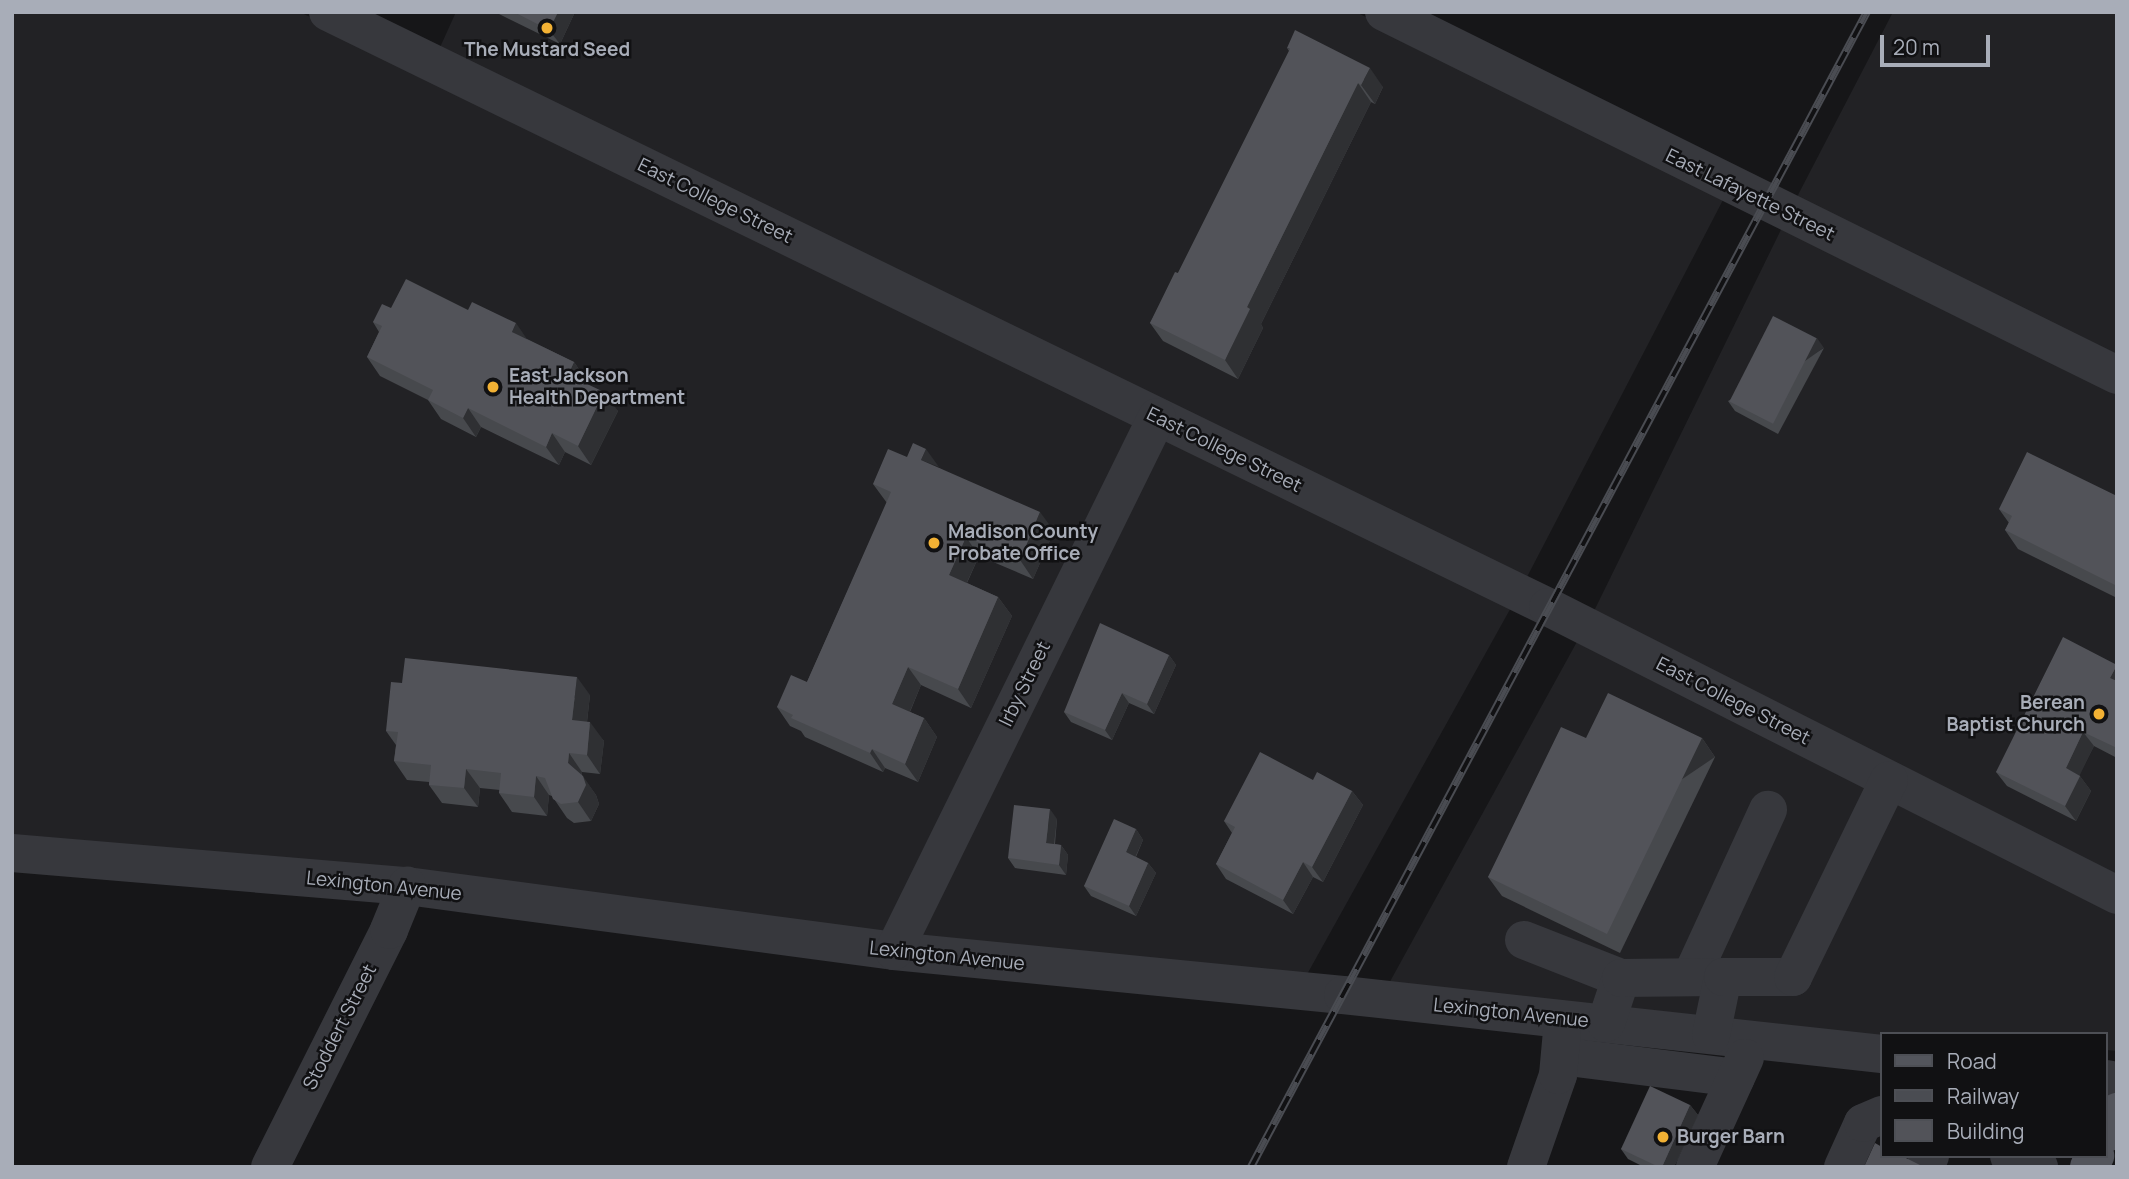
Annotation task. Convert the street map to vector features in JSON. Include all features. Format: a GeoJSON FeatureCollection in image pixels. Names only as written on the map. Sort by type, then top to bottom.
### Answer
{"type":"FeatureCollection","features":[{"type":"Feature","properties":{"kind":"main road"},"geometry":{"type":"LineString","coordinates":[[2108,1129],[2117,1112]]}},
{"type":"Feature","properties":{"kind":"street","name":"East Lafayette Street"},"geometry":{"type":"LineString","coordinates":[[1384,12],[2117,375]]}},
{"type":"Feature","properties":{"kind":"street","name":"East College Street"},"geometry":{"type":"LineString","coordinates":[[349,17],[1157,417],[1548,607],[2117,895]]}},
{"type":"Feature","properties":{"kind":"street","name":"Irby Street"},"geometry":{"type":"LineString","coordinates":[[894,951],[1157,417]]}},
{"type":"Feature","properties":{"kind":"street"},"geometry":{"type":"LineString","coordinates":[[1524,940],[1621,978],[1793,977],[1889,780]]}},
{"type":"Feature","properties":{"kind":"street"},"geometry":{"type":"LineString","coordinates":[[1711,1035],[1708,976],[1768,810]]}},
{"type":"Feature","properties":{"kind":"street","name":"Lexington Avenue"},"geometry":{"type":"LineString","coordinates":[[12,853],[407,886],[894,951],[1606,1023],[1881,1054]]}},
{"type":"Feature","properties":{"kind":"street","name":"Stoddert Street"},"geometry":{"type":"LineString","coordinates":[[270,1167],[389,930],[407,886]]}},
{"type":"Feature","properties":{"kind":"street"},"geometry":{"type":"LineString","coordinates":[[1606,1023],[1621,978]]}},
{"type":"Feature","properties":{"kind":"street"},"geometry":{"type":"LineString","coordinates":[[1526,1167],[1558,1075],[1563,1019]]}},
{"type":"Feature","properties":{"kind":"street"},"geometry":{"type":"LineString","coordinates":[[1695,1167],[1754,1040]]}},
{"type":"Feature","properties":{"kind":"street"},"geometry":{"type":"LineString","coordinates":[[1560,1056],[1736,1078]]}},
{"type":"Feature","properties":{"kind":"street"},"geometry":{"type":"LineString","coordinates":[[1843,1167],[1863,1123],[1881,1115]]}},
{"type":"Feature","properties":{"kind":"street"},"geometry":{"type":"LineString","coordinates":[[2014,1158],[2039,1167]]}},
{"type":"Feature","properties":{"kind":"shaded area"},"geometry":{"type":"Polygon","coordinates":[[[12,12],[300,12],[427,76],[456,12],[1356,12],[1723,200],[1513,604],[1305,978],[12,835],[12,12]]]}},
{"type":"Feature","properties":{"kind":"shaded area"},"geometry":{"type":"Polygon","coordinates":[[[1893,12],[2117,12],[2117,1051],[2108,1050],[2108,1032],[1881,1032],[1881,1036],[1387,987],[1595,609],[1799,193],[1893,12]]]}},
{"type":"Feature","properties":{"kind":"building"},"geometry":{"type":"Polygon","coordinates":[[[514,12],[558,12],[549,30],[514,12]]]}},
{"type":"Feature","properties":{"kind":"building"},"geometry":{"type":"Polygon","coordinates":[[[1295,30],[1370,68],[1361,85],[1358,83],[1247,307],[1250,309],[1225,360],[1150,323],[1175,272],[1178,273],[1290,49],[1287,48],[1295,30]]]}},
{"type":"Feature","properties":{"kind":"building","name":"East Jackson Health Department"},"geometry":{"type":"Polygon","coordinates":[[[406,279],[468,310],[472,302],[516,323],[512,332],[574,362],[568,375],[604,392],[578,446],[552,433],[546,447],[468,408],[463,418],[428,400],[433,390],[367,357],[382,326],[373,322],[382,304],[391,308],[406,279]]]}},
{"type":"Feature","properties":{"kind":"building"},"geometry":{"type":"Polygon","coordinates":[[[1773,316],[1817,338],[1773,424],[1729,402],[1773,316]]]}},
{"type":"Feature","properties":{"kind":"building"},"geometry":{"type":"Polygon","coordinates":[[[913,443],[926,449],[921,460],[1040,512],[1020,560],[966,537],[949,575],[998,597],[958,689],[908,667],[892,704],[924,718],[905,764],[872,749],[870,753],[791,718],[793,715],[777,707],[791,675],[807,682],[891,492],[873,484],[888,449],[907,457],[913,443]]]}},
{"type":"Feature","properties":{"kind":"building"},"geometry":{"type":"Polygon","coordinates":[[[2027,452],[2117,496],[2117,586],[2005,530],[2012,516],[1999,509],[2027,452]]]}},
{"type":"Feature","properties":{"kind":"building"},"geometry":{"type":"Polygon","coordinates":[[[1100,623],[1169,655],[1147,704],[1122,693],[1105,730],[1064,712],[1100,623]]]}},
{"type":"Feature","properties":{"kind":"building"},"geometry":{"type":"Polygon","coordinates":[[[2063,637],[2117,665],[2110,678],[2117,681],[2117,748],[2083,732],[2066,768],[2080,776],[2065,806],[1996,772],[2063,637]]]}},
{"type":"Feature","properties":{"kind":"building"},"geometry":{"type":"Polygon","coordinates":[[[405,658],[577,677],[572,720],[590,722],[587,755],[569,753],[568,763],[583,776],[586,785],[578,802],[561,804],[553,799],[545,778],[536,776],[534,797],[499,793],[501,773],[466,769],[464,788],[429,785],[431,765],[394,761],[398,732],[386,731],[391,682],[402,683],[405,658]]]}},
{"type":"Feature","properties":{"kind":"building"},"geometry":{"type":"Polygon","coordinates":[[[1608,693],[1702,738],[1607,934],[1488,877],[1561,727],[1586,738],[1608,693]]]}},
{"type":"Feature","properties":{"kind":"building"},"geometry":{"type":"Polygon","coordinates":[[[1260,752],[1313,780],[1317,772],[1352,791],[1312,867],[1303,862],[1283,900],[1216,864],[1235,827],[1224,821],[1260,752]]]}},
{"type":"Feature","properties":{"kind":"building"},"geometry":{"type":"Polygon","coordinates":[[[1014,805],[1050,809],[1046,843],[1061,845],[1059,865],[1008,858],[1014,805]]]}},
{"type":"Feature","properties":{"kind":"building"},"geometry":{"type":"Polygon","coordinates":[[[1114,819],[1136,829],[1126,852],[1148,863],[1129,906],[1084,886],[1114,819]]]}},
{"type":"Feature","properties":{"kind":"building","name":"Burger Barn"},"geometry":{"type":"Polygon","coordinates":[[[1650,1086],[1690,1105],[1662,1167],[1621,1149],[1650,1086]]]}},
{"type":"Feature","properties":{"kind":"building"},"geometry":{"type":"Polygon","coordinates":[[[1875,1143],[1881,1146],[1881,1158],[1906,1158],[1924,1167],[1864,1167],[1875,1143]]]}},
{"type":"Feature","properties":{"kind":"railway"},"geometry":{"type":"LineString","coordinates":[[1251,1167],[1867,12]]}},
{"type":"Feature","properties":{"kind":"place","name":"The Mustard Seed"},"geometry":{"type":"Point","coordinates":[547,28]}},
{"type":"Feature","properties":{"kind":"place","name":"East Jackson Health Department"},"geometry":{"type":"Point","coordinates":[493,387]}},
{"type":"Feature","properties":{"kind":"place","name":"Madison County Probate Office"},"geometry":{"type":"Point","coordinates":[934,543]}},
{"type":"Feature","properties":{"kind":"place","name":"Berean Baptist Church"},"geometry":{"type":"Point","coordinates":[2099,714]}},
{"type":"Feature","properties":{"kind":"place","name":"Burger Barn"},"geometry":{"type":"Point","coordinates":[1663,1137]}}]}
